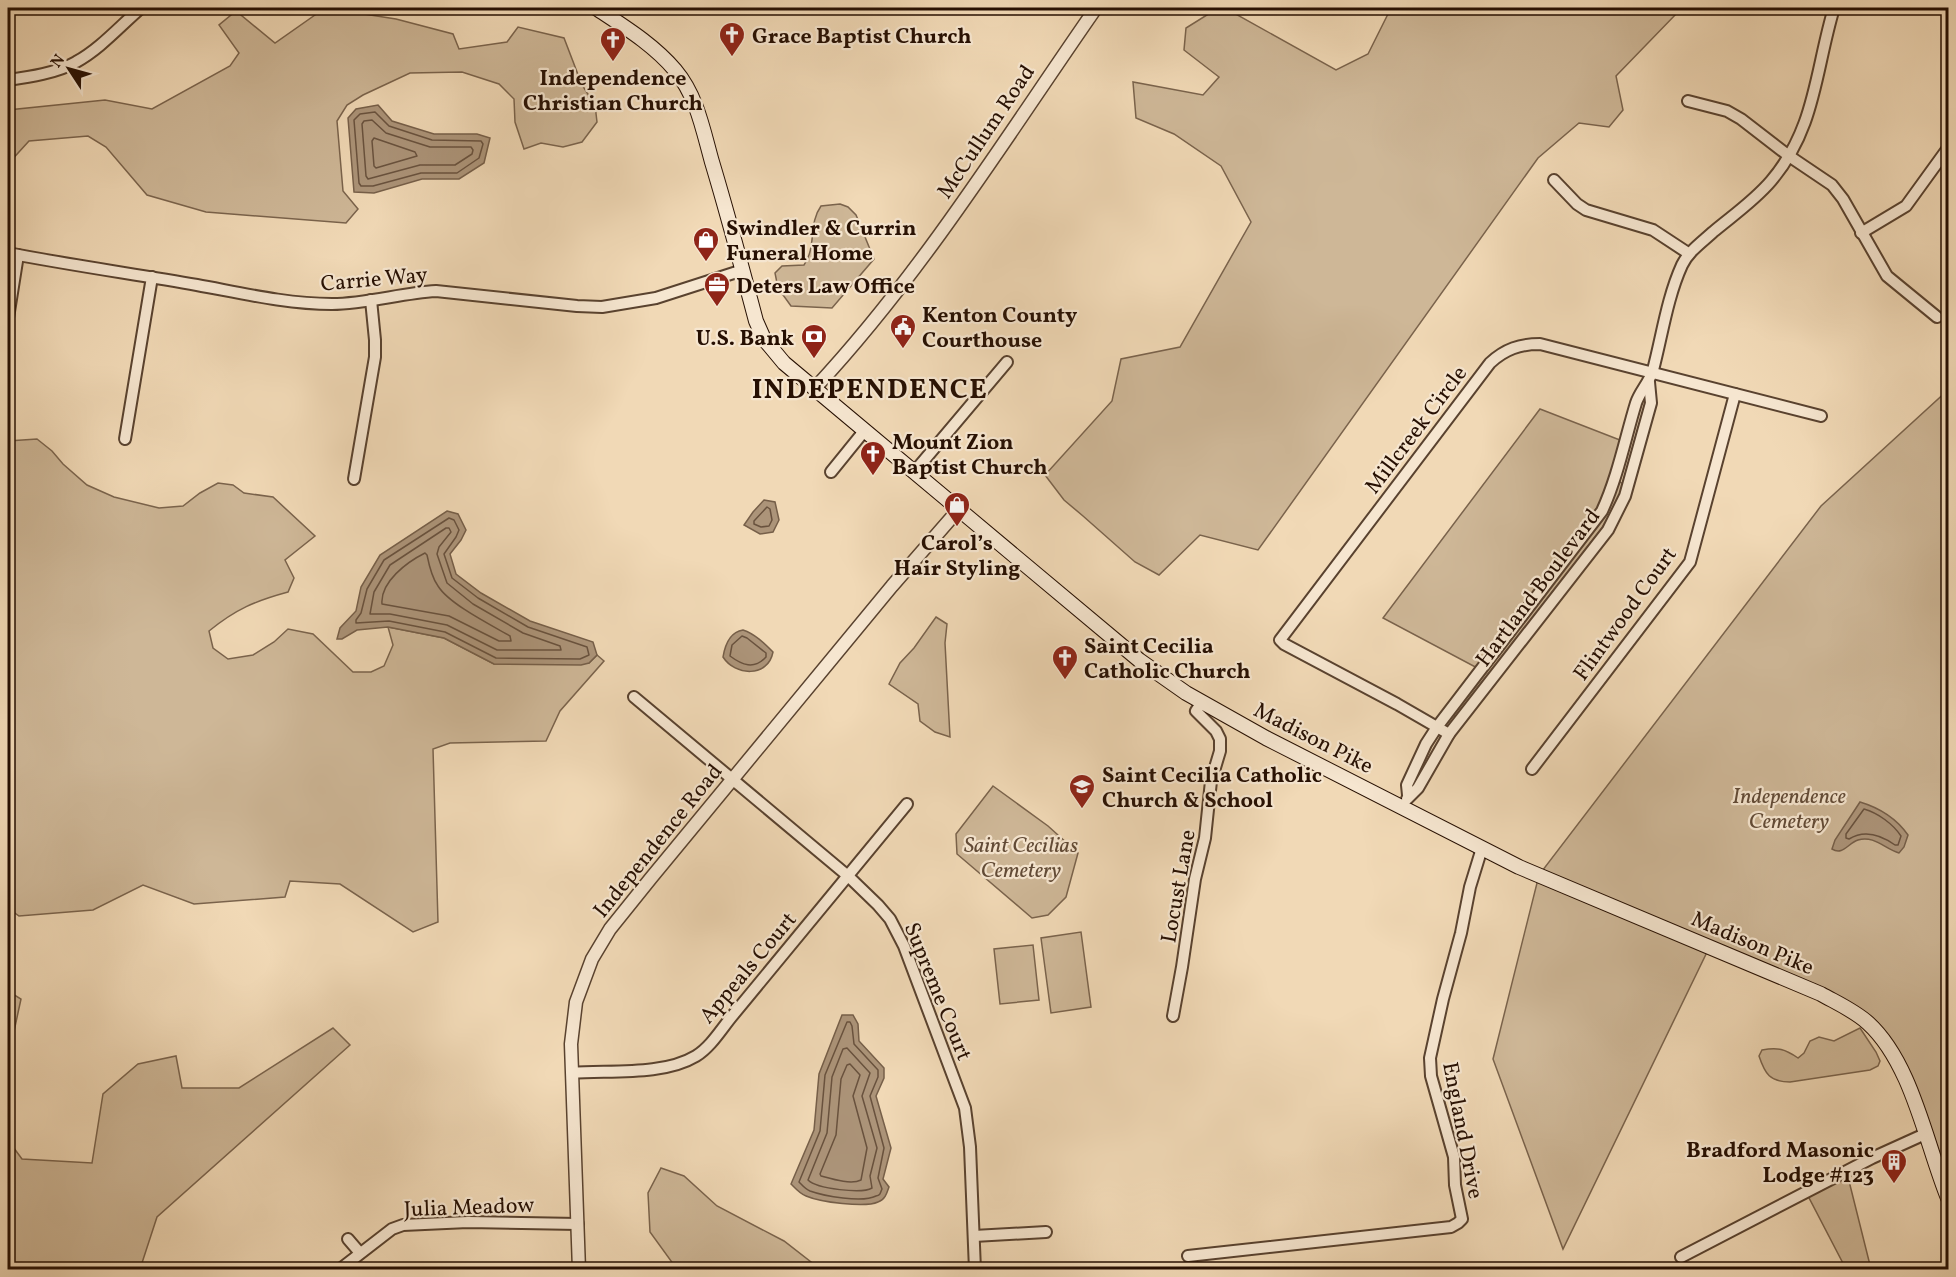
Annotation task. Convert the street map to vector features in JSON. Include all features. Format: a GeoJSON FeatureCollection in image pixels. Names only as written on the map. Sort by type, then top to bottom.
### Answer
{"type":"FeatureCollection","features":[{"type":"Feature","properties":{"kind":"main road","name":"Madison Pike"},"geometry":{"type":"LineString","coordinates":[[596,8],[659,53],[675,70],[689,91],[696,106],[756,321],[764,339],[784,363],[1139,660],[1202,702],[1266,738],[1405,801],[1482,848],[1520,867],[1821,994],[1858,1015],[1878,1033],[1905,1079],[1948,1198]]}},
{"type":"Feature","properties":{"kind":"street"},"geometry":{"type":"LineString","coordinates":[[8,80],[74,63],[99,45],[141,8]]}},
{"type":"Feature","properties":{"kind":"street","name":"McCullum Road"},"geometry":{"type":"LineString","coordinates":[[815,388],[843,358],[927,253],[1096,8]]}},
{"type":"Feature","properties":{"kind":"street","name":"Hartland Boulevard"},"geometry":{"type":"LineString","coordinates":[[1405,801],[1418,788],[1449,734],[1608,530],[1618,513],[1625,496],[1651,403],[1651,377],[1681,267],[1688,253],[1770,183],[1789,156],[1803,130],[1809,111],[1833,8]]}},
{"type":"Feature","properties":{"kind":"street"},"geometry":{"type":"LineString","coordinates":[[1688,101],[1727,111],[1741,119],[1832,185],[1887,276],[1937,317]]}},
{"type":"Feature","properties":{"kind":"street"},"geometry":{"type":"LineString","coordinates":[[1861,232],[1906,206],[1947,154]]}},
{"type":"Feature","properties":{"kind":"street"},"geometry":{"type":"LineString","coordinates":[[1554,180],[1586,210],[1653,230],[1688,253]]}},
{"type":"Feature","properties":{"kind":"street"},"geometry":{"type":"LineString","coordinates":[[8,318],[13,254]]}},
{"type":"Feature","properties":{"kind":"street","name":"Carrie Way"},"geometry":{"type":"LineString","coordinates":[[13,254],[311,303],[333,304],[436,291],[602,307],[656,298],[742,270]]}},
{"type":"Feature","properties":{"kind":"street"},"geometry":{"type":"LineString","coordinates":[[125,439],[152,277]]}},
{"type":"Feature","properties":{"kind":"street"},"geometry":{"type":"LineString","coordinates":[[354,479],[375,357],[371,300]]}},
{"type":"Feature","properties":{"kind":"street","name":"Millcreek Circle"},"geometry":{"type":"LineString","coordinates":[[1449,734],[1280,640],[1490,363],[1499,355],[1509,348],[1540,344],[1651,377],[1735,394],[1821,416]]}},
{"type":"Feature","properties":{"kind":"street"},"geometry":{"type":"LineString","coordinates":[[915,471],[1007,362]]}},
{"type":"Feature","properties":{"kind":"street","name":"Hartland Boulevard"},"geometry":{"type":"LineString","coordinates":[[1405,801],[1407,785],[1426,744],[1437,727],[1602,511],[1612,489],[1638,399],[1651,377]]}},
{"type":"Feature","properties":{"kind":"street","name":"Flintwood Court"},"geometry":{"type":"LineString","coordinates":[[1532,769],[1690,562],[1735,394]]}},
{"type":"Feature","properties":{"kind":"street"},"geometry":{"type":"LineString","coordinates":[[831,472],[865,430]]}},
{"type":"Feature","properties":{"kind":"street","name":"Independence Road"},"geometry":{"type":"LineString","coordinates":[[579,1269],[571,1044],[576,1002],[592,959],[610,929],[959,509]]}},
{"type":"Feature","properties":{"kind":"street","name":"Supreme Court"},"geometry":{"type":"LineString","coordinates":[[634,697],[849,876],[890,919],[904,946],[965,1108],[970,1147],[975,1269]]}},
{"type":"Feature","properties":{"kind":"street","name":"Locust Lane"},"geometry":{"type":"LineString","coordinates":[[1173,1016],[1195,879],[1206,838],[1211,781],[1220,752],[1220,739],[1216,731],[1196,711],[1202,702]]}},
{"type":"Feature","properties":{"kind":"street","name":"Appeals Court"},"geometry":{"type":"LineString","coordinates":[[572,1073],[673,1066],[696,1056],[734,1015],[907,804]]}},
{"type":"Feature","properties":{"kind":"street","name":"England Drive"},"geometry":{"type":"LineString","coordinates":[[1188,1256],[1451,1227],[1462,1219],[1455,1185],[1454,1157],[1431,1076],[1430,1058],[1470,887],[1482,848]]}},
{"type":"Feature","properties":{"kind":"street"},"geometry":{"type":"LineString","coordinates":[[1681,1257],[1872,1158],[1925,1134]]}},
{"type":"Feature","properties":{"kind":"street","name":"Julia Meadow"},"geometry":{"type":"LineString","coordinates":[[339,1269],[392,1229],[403,1224],[468,1222],[578,1224]]}},
{"type":"Feature","properties":{"kind":"street"},"geometry":{"type":"LineString","coordinates":[[974,1236],[1046,1232]]}},
{"type":"Feature","properties":{"kind":"street"},"geometry":{"type":"LineString","coordinates":[[348,1239],[360,1253]]}},
{"type":"Feature","properties":{"kind":"green space"},"geometry":{"type":"Polygon","coordinates":[[[325,8],[396,19],[453,34],[459,49],[507,42],[518,27],[564,38],[582,85],[595,105],[597,122],[582,142],[563,147],[541,143],[524,149],[515,122],[514,99],[499,84],[462,72],[410,73],[347,105],[337,121],[343,191],[358,209],[346,223],[206,212],[147,195],[106,147],[88,136],[29,141],[8,164],[8,110],[105,100],[152,109],[230,66],[239,53],[219,25],[236,11],[275,43],[325,8]]]}},
{"type":"Feature","properties":{"kind":"green space"},"geometry":{"type":"Polygon","coordinates":[[[1218,8],[1225,8],[1336,70],[1368,54],[1391,8],[1679,8],[1679,11],[1616,76],[1623,110],[1609,127],[1579,123],[1538,158],[1258,550],[1200,535],[1159,575],[1135,562],[1064,500],[1045,475],[1112,401],[1121,359],[1180,347],[1251,222],[1221,166],[1174,134],[1136,118],[1133,82],[1203,95],[1219,77],[1184,50],[1186,28],[1218,8]]]}},
{"type":"Feature","properties":{"kind":"green space"},"geometry":{"type":"Polygon","coordinates":[[[840,204],[848,207],[856,215],[874,259],[832,308],[791,306],[778,288],[775,273],[782,266],[804,265],[810,250],[817,213],[821,206],[840,204]]]}},
{"type":"Feature","properties":{"kind":"green space","name":"Independence Cemetery"},"geometry":{"type":"Polygon","coordinates":[[[1948,390],[1948,1169],[1939,1175],[1915,1105],[1867,1022],[1710,946],[1563,1249],[1493,1059],[1539,875],[1821,506],[1948,390]]]}},
{"type":"Feature","properties":{"kind":"green space"},"geometry":{"type":"Polygon","coordinates":[[[1540,409],[1625,442],[1612,489],[1481,670],[1383,618],[1540,409]]]}},
{"type":"Feature","properties":{"kind":"green space"},"geometry":{"type":"Polygon","coordinates":[[[37,439],[87,485],[114,497],[159,508],[183,506],[218,483],[233,485],[244,493],[273,497],[315,536],[285,560],[294,578],[288,592],[246,607],[209,631],[213,648],[228,659],[253,655],[274,642],[288,629],[313,634],[353,672],[371,672],[384,666],[393,645],[388,627],[444,638],[494,664],[589,663],[597,655],[604,661],[560,711],[546,741],[450,743],[433,749],[438,922],[413,932],[340,884],[290,881],[285,897],[194,904],[143,885],[93,910],[19,916],[8,908],[8,441],[37,439]]]}},
{"type":"Feature","properties":{"kind":"green space"},"geometry":{"type":"Polygon","coordinates":[[[1620,482],[1624,486],[1602,528],[1455,717],[1452,713],[1620,482]]]}},
{"type":"Feature","properties":{"kind":"green space"},"geometry":{"type":"Polygon","coordinates":[[[936,617],[947,624],[945,643],[950,737],[935,732],[920,721],[918,704],[889,684],[900,663],[936,617]]]}},
{"type":"Feature","properties":{"kind":"green space","name":"Saint Cecilias Cemetery"},"geometry":{"type":"Polygon","coordinates":[[[993,786],[1048,826],[1078,853],[1066,897],[1048,915],[1032,918],[957,854],[956,834],[993,786]]]}},
{"type":"Feature","properties":{"kind":"green space"},"geometry":{"type":"Polygon","coordinates":[[[1081,932],[1091,1007],[1051,1013],[1041,938],[1081,932]]]}},
{"type":"Feature","properties":{"kind":"green space"},"geometry":{"type":"Polygon","coordinates":[[[1033,945],[1039,1000],[1000,1004],[994,949],[1033,945]]]}},
{"type":"Feature","properties":{"kind":"green space"},"geometry":{"type":"Polygon","coordinates":[[[8,991],[21,999],[8,1059],[8,991]]]}},
{"type":"Feature","properties":{"kind":"green space"},"geometry":{"type":"Polygon","coordinates":[[[333,1028],[350,1045],[157,1217],[140,1269],[8,1269],[8,1140],[22,1159],[92,1163],[103,1094],[138,1064],[176,1056],[182,1088],[239,1088],[333,1028]]]}},
{"type":"Feature","properties":{"kind":"green space"},"geometry":{"type":"Polygon","coordinates":[[[1860,1028],[1880,1061],[1878,1066],[1870,1070],[1783,1082],[1769,1076],[1759,1056],[1762,1050],[1777,1049],[1798,1058],[1804,1053],[1810,1041],[1819,1037],[1834,1041],[1860,1028]]]}},
{"type":"Feature","properties":{"kind":"green space"},"geometry":{"type":"Polygon","coordinates":[[[661,1168],[684,1176],[717,1206],[784,1241],[820,1269],[675,1269],[650,1232],[648,1193],[661,1168]]]}},
{"type":"Feature","properties":{"kind":"green space"},"geometry":{"type":"Polygon","coordinates":[[[1847,1173],[1871,1269],[1846,1269],[1806,1192],[1847,1173]]]}},
{"type":"Feature","properties":{"kind":"water"},"geometry":{"type":"Polygon","coordinates":[[[378,105],[392,121],[434,134],[477,134],[490,138],[484,163],[459,179],[422,179],[374,193],[354,192],[348,118],[356,109],[378,105]]]}},
{"type":"Feature","properties":{"kind":"water"},"geometry":{"type":"Polygon","coordinates":[[[764,500],[775,502],[779,520],[773,532],[760,534],[744,525],[764,500]]]}},
{"type":"Feature","properties":{"kind":"water"},"geometry":{"type":"Polygon","coordinates":[[[447,511],[458,514],[466,530],[450,554],[456,574],[481,593],[530,621],[593,642],[597,655],[589,663],[581,665],[494,664],[444,638],[388,627],[357,630],[342,639],[337,639],[340,628],[356,611],[361,587],[380,555],[447,511]]]}},
{"type":"Feature","properties":{"kind":"water"},"geometry":{"type":"Polygon","coordinates":[[[743,630],[755,636],[773,652],[765,666],[758,670],[743,671],[735,668],[723,657],[729,640],[735,633],[743,630]]]}},
{"type":"Feature","properties":{"kind":"water"},"geometry":{"type":"Polygon","coordinates":[[[1860,802],[1887,814],[1908,835],[1899,853],[1869,839],[1858,840],[1839,851],[1832,849],[1835,840],[1860,802]]]}},
{"type":"Feature","properties":{"kind":"water"},"geometry":{"type":"Polygon","coordinates":[[[842,1015],[853,1015],[858,1024],[859,1041],[884,1068],[884,1078],[876,1096],[891,1148],[883,1179],[889,1187],[882,1200],[872,1204],[842,1204],[813,1198],[802,1194],[791,1184],[814,1130],[819,1074],[842,1015]]]}},
{"type":"Feature","properties":{"kind":"place","name":"Grace Baptist Church"},"geometry":{"type":"Point","coordinates":[732,58]}},
{"type":"Feature","properties":{"kind":"place","name":"Independence Christian Church"},"geometry":{"type":"Point","coordinates":[613,63]}},
{"type":"Feature","properties":{"kind":"place","name":"Swindler & Currin Funeral Home"},"geometry":{"type":"Point","coordinates":[706,263]}},
{"type":"Feature","properties":{"kind":"place","name":"Deters Law Office"},"geometry":{"type":"Point","coordinates":[717,308]}},
{"type":"Feature","properties":{"kind":"place","name":"Kenton County Courthouse"},"geometry":{"type":"Point","coordinates":[903,350]}},
{"type":"Feature","properties":{"kind":"place","name":"U.S. Bank"},"geometry":{"type":"Point","coordinates":[814,360]}},
{"type":"Feature","properties":{"kind":"place","name":"Mount Zion Baptist Church"},"geometry":{"type":"Point","coordinates":[873,477]}},
{"type":"Feature","properties":{"kind":"place","name":"Carol’s Hair Styling"},"geometry":{"type":"Point","coordinates":[957,528]}},
{"type":"Feature","properties":{"kind":"place","name":"Saint Cecilia Catholic Church"},"geometry":{"type":"Point","coordinates":[1065,681]}},
{"type":"Feature","properties":{"kind":"place","name":"Saint Cecilia Catholic Church & School"},"geometry":{"type":"Point","coordinates":[1082,810]}},
{"type":"Feature","properties":{"kind":"place","name":"Bradford Masonic Lodge #123"},"geometry":{"type":"Point","coordinates":[1894,1185]}},
{"type":"Feature","properties":{"kind":"district","name":"INDEPENDENCE"},"geometry":{"type":"Point","coordinates":[870,388]}}]}
